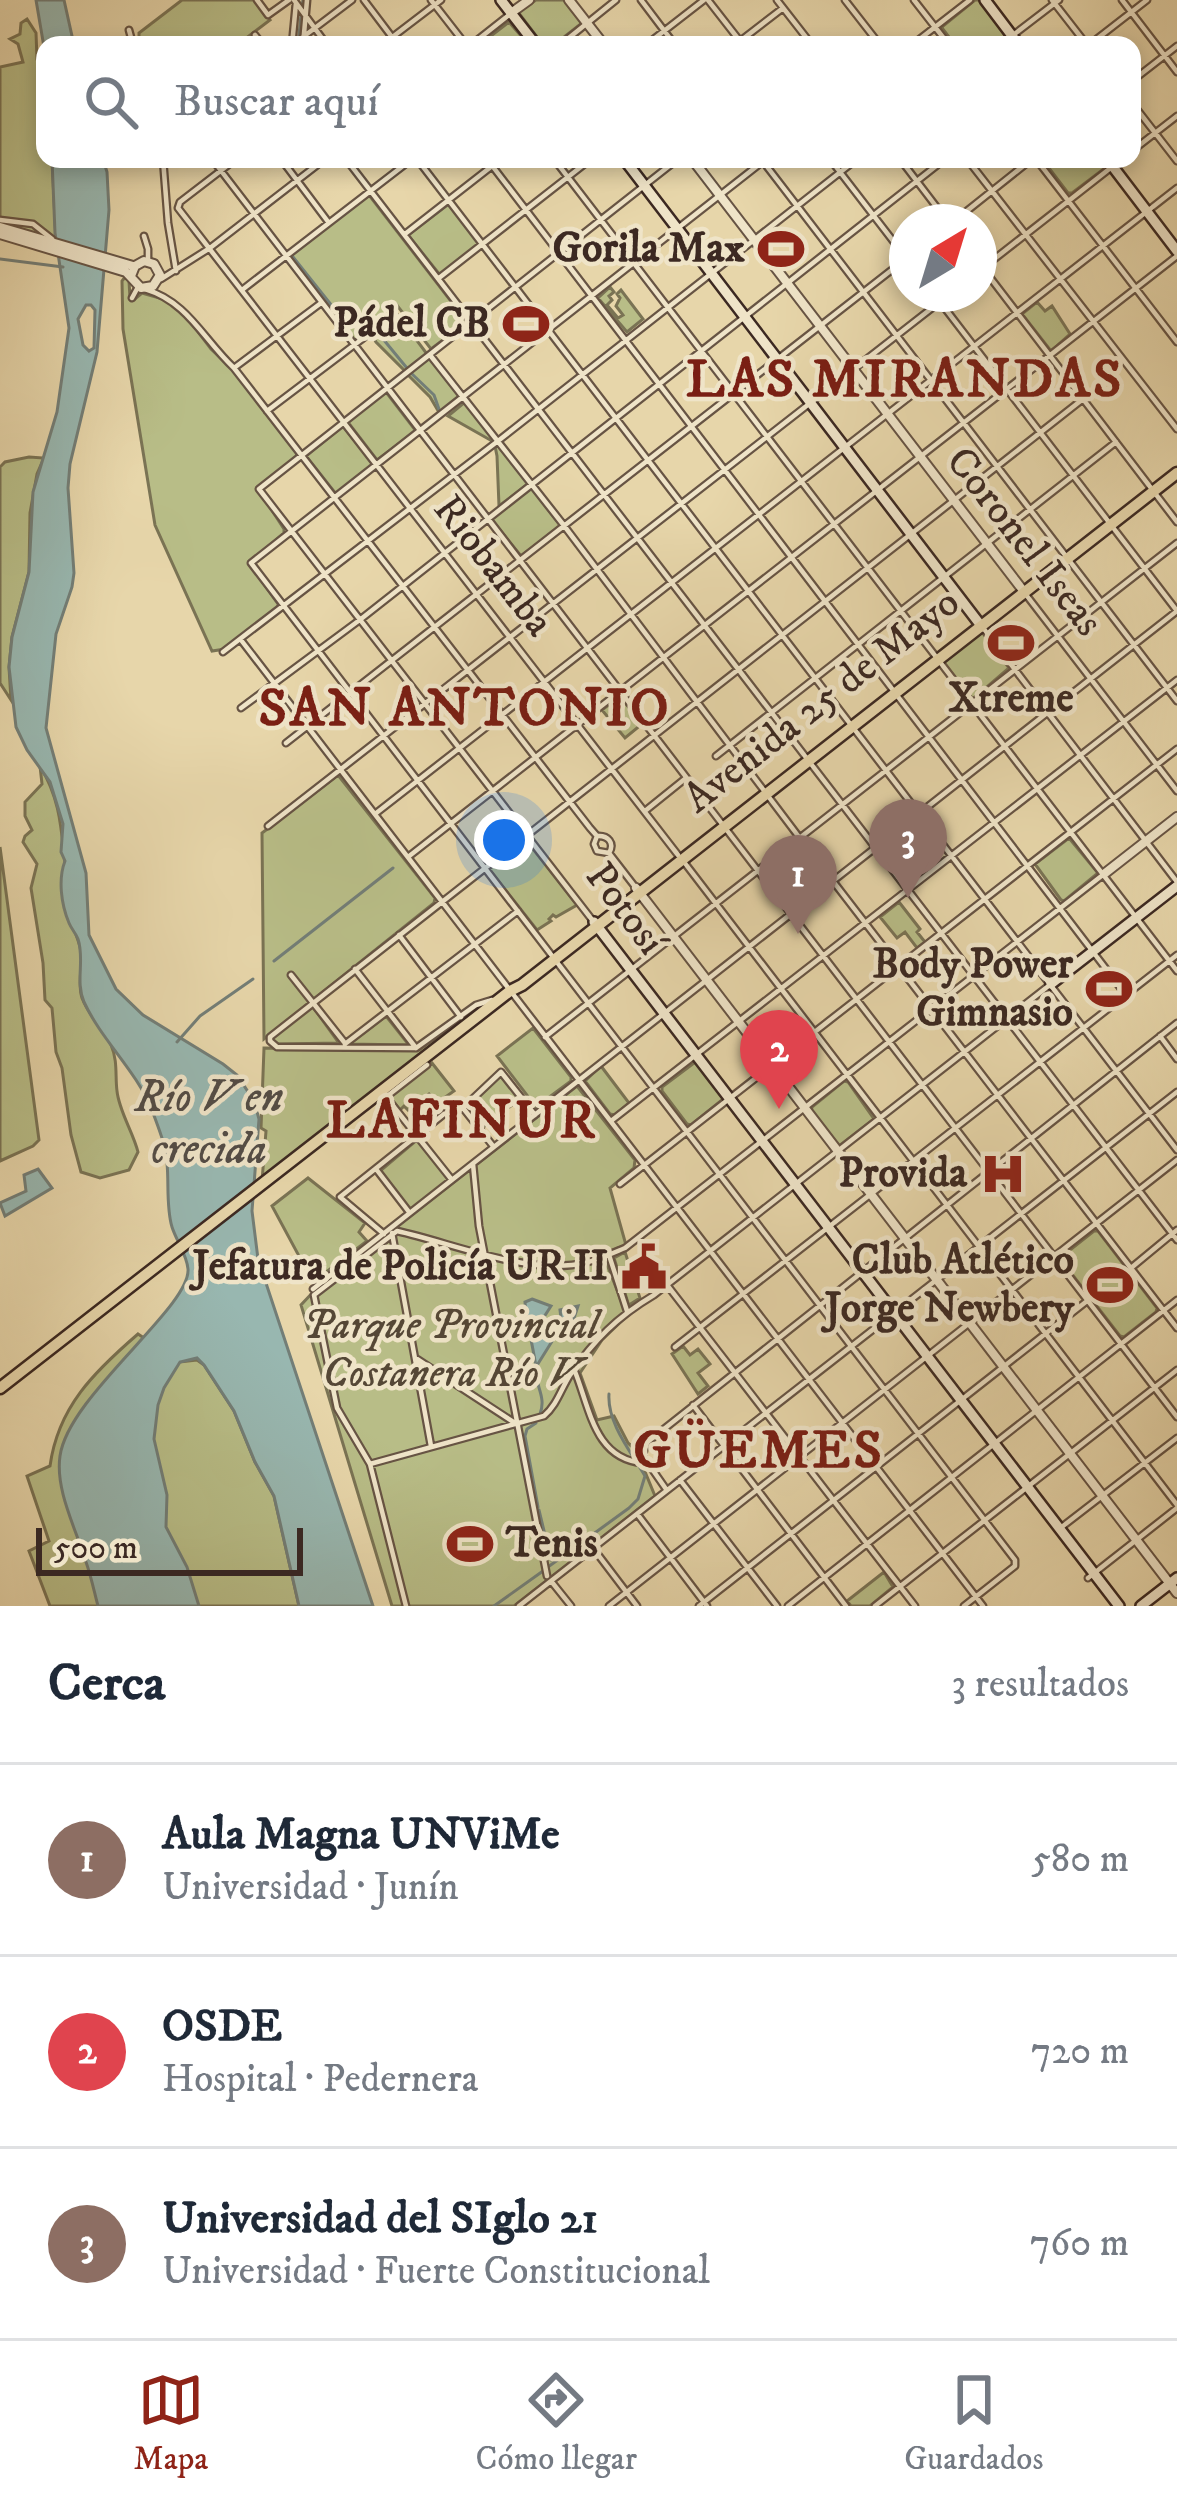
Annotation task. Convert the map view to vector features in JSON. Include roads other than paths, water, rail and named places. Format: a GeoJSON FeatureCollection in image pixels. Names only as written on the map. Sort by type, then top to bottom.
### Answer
{"type":"FeatureCollection","features":[{"type":"Feature","properties":{"kind":"main road"},"geometry":{"type":"LineString","coordinates":[[501,0],[529,36]]}},
{"type":"Feature","properties":{"kind":"main road"},"geometry":{"type":"LineString","coordinates":[[985,0],[1013,36]]}},
{"type":"Feature","properties":{"kind":"main road"},"geometry":{"type":"LineString","coordinates":[[631,168],[980,624]]}},
{"type":"Feature","properties":{"kind":"main road"},"geometry":{"type":"LineString","coordinates":[[1119,168],[1177,254]]}},
{"type":"Feature","properties":{"kind":"main road","name":"Avenida 25 de Mayo"},"geometry":{"type":"LineString","coordinates":[[0,1388],[507,993],[522,986],[1177,469]]}},
{"type":"Feature","properties":{"kind":"main road"},"geometry":{"type":"LineString","coordinates":[[1051,985],[1177,884]]}},
{"type":"Feature","properties":{"kind":"main road","name":"Potosí"},"geometry":{"type":"LineString","coordinates":[[596,924],[1060,1529],[1091,1576],[1119,1606]]}},
{"type":"Feature","properties":{"kind":"main road"},"geometry":{"type":"LineString","coordinates":[[1141,1606],[1175,1585]]}},
{"type":"Feature","properties":{"kind":"street"},"geometry":{"type":"LineString","coordinates":[[257,0],[268,15],[294,1]]}},
{"type":"Feature","properties":{"kind":"street"},"geometry":{"type":"LineString","coordinates":[[299,36],[307,0]]}},
{"type":"Feature","properties":{"kind":"street"},"geometry":{"type":"LineString","coordinates":[[305,36],[352,0]]}},
{"type":"Feature","properties":{"kind":"street"},"geometry":{"type":"LineString","coordinates":[[364,0],[391,36]]}},
{"type":"Feature","properties":{"kind":"street"},"geometry":{"type":"LineString","coordinates":[[481,36],[529,0]]}},
{"type":"Feature","properties":{"kind":"street"},"geometry":{"type":"LineString","coordinates":[[569,0],[597,36]]}},
{"type":"Feature","properties":{"kind":"street"},"geometry":{"type":"LineString","coordinates":[[572,36],[616,0]]}},
{"type":"Feature","properties":{"kind":"street"},"geometry":{"type":"LineString","coordinates":[[641,0],[668,36]]}},
{"type":"Feature","properties":{"kind":"street"},"geometry":{"type":"LineString","coordinates":[[658,36],[706,0],[733,36]]}},
{"type":"Feature","properties":{"kind":"street"},"geometry":{"type":"LineString","coordinates":[[777,0],[805,36]]}},
{"type":"Feature","properties":{"kind":"street"},"geometry":{"type":"LineString","coordinates":[[845,0],[873,36]]}},
{"type":"Feature","properties":{"kind":"street"},"geometry":{"type":"LineString","coordinates":[[914,0],[942,36]]}},
{"type":"Feature","properties":{"kind":"street"},"geometry":{"type":"LineString","coordinates":[[924,36],[970,0]]}},
{"type":"Feature","properties":{"kind":"street"},"geometry":{"type":"LineString","coordinates":[[1122,0],[1177,72]]}},
{"type":"Feature","properties":{"kind":"street"},"geometry":{"type":"LineString","coordinates":[[1100,36],[1147,0]]}},
{"type":"Feature","properties":{"kind":"street"},"geometry":{"type":"LineString","coordinates":[[294,1],[321,36]]}},
{"type":"Feature","properties":{"kind":"street"},"geometry":{"type":"LineString","coordinates":[[294,1],[296,36]]}},
{"type":"Feature","properties":{"kind":"street"},"geometry":{"type":"LineString","coordinates":[[1020,36],[1055,1],[1081,36]]}},
{"type":"Feature","properties":{"kind":"street"},"geometry":{"type":"LineString","coordinates":[[393,36],[436,2],[462,36]]}},
{"type":"Feature","properties":{"kind":"street"},"geometry":{"type":"LineString","coordinates":[[749,36],[783,8]]}},
{"type":"Feature","properties":{"kind":"street"},"geometry":{"type":"LineString","coordinates":[[129,30],[131,36]]}},
{"type":"Feature","properties":{"kind":"street"},"geometry":{"type":"LineString","coordinates":[[1141,74],[1177,46]]}},
{"type":"Feature","properties":{"kind":"street"},"geometry":{"type":"LineString","coordinates":[[1141,114],[1177,161]]}},
{"type":"Feature","properties":{"kind":"street"},"geometry":{"type":"LineString","coordinates":[[1141,144],[1177,116]]}},
{"type":"Feature","properties":{"kind":"street"},"geometry":{"type":"LineString","coordinates":[[165,168],[176,271]]}},
{"type":"Feature","properties":{"kind":"street"},"geometry":{"type":"LineString","coordinates":[[219,168],[1177,1417]]}},
{"type":"Feature","properties":{"kind":"street"},"geometry":{"type":"LineString","coordinates":[[221,171],[225,168]]}},
{"type":"Feature","properties":{"kind":"street"},"geometry":{"type":"LineString","coordinates":[[288,168],[329,223]]}},
{"type":"Feature","properties":{"kind":"street"},"geometry":{"type":"LineString","coordinates":[[132,298],[210,248],[313,168]]}},
{"type":"Feature","properties":{"kind":"street"},"geometry":{"type":"LineString","coordinates":[[353,168],[1175,1235],[1131,1268]]}},
{"type":"Feature","properties":{"kind":"street"},"geometry":{"type":"LineString","coordinates":[[242,290],[402,168]]}},
{"type":"Feature","properties":{"kind":"street"},"geometry":{"type":"LineString","coordinates":[[423,168],[1177,1150]]}},
{"type":"Feature","properties":{"kind":"street"},"geometry":{"type":"LineString","coordinates":[[405,235],[490,168]]}},
{"type":"Feature","properties":{"kind":"street"},"geometry":{"type":"LineString","coordinates":[[494,168],[1126,995]]}},
{"type":"Feature","properties":{"kind":"street"},"geometry":{"type":"LineString","coordinates":[[561,168],[1177,971]]}},
{"type":"Feature","properties":{"kind":"street"},"geometry":{"type":"LineString","coordinates":[[439,278],[580,168]]}},
{"type":"Feature","properties":{"kind":"street"},"geometry":{"type":"LineString","coordinates":[[301,455],[666,168]]}},
{"type":"Feature","properties":{"kind":"street","name":"Coronel Iseas"},"geometry":{"type":"LineString","coordinates":[[699,168],[1177,791]]}},
{"type":"Feature","properties":{"kind":"street"},"geometry":{"type":"LineString","coordinates":[[754,168],[251,563],[1017,1563],[964,1606]]}},
{"type":"Feature","properties":{"kind":"street"},"geometry":{"type":"LineString","coordinates":[[770,168],[1177,701]]}},
{"type":"Feature","properties":{"kind":"street"},"geometry":{"type":"LineString","coordinates":[[837,168],[889,235]]}},
{"type":"Feature","properties":{"kind":"street"},"geometry":{"type":"LineString","coordinates":[[224,652],[845,168]]}},
{"type":"Feature","properties":{"kind":"street"},"geometry":{"type":"LineString","coordinates":[[907,168],[935,204]]}},
{"type":"Feature","properties":{"kind":"street"},"geometry":{"type":"LineString","coordinates":[[242,707],[361,619],[934,168]]}},
{"type":"Feature","properties":{"kind":"street"},"geometry":{"type":"LineString","coordinates":[[974,168],[1177,430]]}},
{"type":"Feature","properties":{"kind":"street"},"geometry":{"type":"LineString","coordinates":[[974,204],[1022,168]]}},
{"type":"Feature","properties":{"kind":"street"},"geometry":{"type":"LineString","coordinates":[[1042,168],[1177,342]]}},
{"type":"Feature","properties":{"kind":"street"},"geometry":{"type":"LineString","coordinates":[[997,255],[1106,168]]}},
{"type":"Feature","properties":{"kind":"street","name":"Riobamba"},"geometry":{"type":"LineString","coordinates":[[221,171],[178,208],[1177,1507]]}},
{"type":"Feature","properties":{"kind":"street"},"geometry":{"type":"LineString","coordinates":[[375,814],[1177,188]]}},
{"type":"Feature","properties":{"kind":"street"},"geometry":{"type":"LineString","coordinates":[[0,227],[33,224],[52,239]]}},
{"type":"Feature","properties":{"kind":"street"},"geometry":{"type":"LineString","coordinates":[[0,227],[128,269],[152,264],[176,271]]}},
{"type":"Feature","properties":{"kind":"street"},"geometry":{"type":"LineString","coordinates":[[143,236],[159,272],[158,282]]}},
{"type":"Feature","properties":{"kind":"street"},"geometry":{"type":"LineString","coordinates":[[408,857],[1177,254]]}},
{"type":"Feature","properties":{"kind":"street"},"geometry":{"type":"LineString","coordinates":[[128,269],[141,288],[181,307],[234,368],[597,836],[595,848],[609,854],[1175,1585]]}},
{"type":"Feature","properties":{"kind":"street"},"geometry":{"type":"LineString","coordinates":[[286,743],[889,272]]}},
{"type":"Feature","properties":{"kind":"street"},"geometry":{"type":"LineString","coordinates":[[997,288],[1177,522]]}},
{"type":"Feature","properties":{"kind":"street"},"geometry":{"type":"LineString","coordinates":[[234,368],[321,303]]}},
{"type":"Feature","properties":{"kind":"street"},"geometry":{"type":"LineString","coordinates":[[268,826],[927,312]]}},
{"type":"Feature","properties":{"kind":"street"},"geometry":{"type":"LineString","coordinates":[[406,1606],[370,1464],[337,1408],[314,1292],[578,1079],[1177,611],[948,312]]}},
{"type":"Feature","properties":{"kind":"street"},"geometry":{"type":"LineString","coordinates":[[1169,332],[1177,326]]}},
{"type":"Feature","properties":{"kind":"street"},"geometry":{"type":"LineString","coordinates":[[267,411],[370,333]]}},
{"type":"Feature","properties":{"kind":"street"},"geometry":{"type":"LineString","coordinates":[[430,355],[1177,1328]]}},
{"type":"Feature","properties":{"kind":"street"},"geometry":{"type":"LineString","coordinates":[[507,993],[481,1003],[416,1048],[277,1047],[269,1037],[1083,399]]}},
{"type":"Feature","properties":{"kind":"street"},"geometry":{"type":"LineString","coordinates":[[716,755],[1116,442]]}},
{"type":"Feature","properties":{"kind":"street","name":"Potosí"},"geometry":{"type":"LineString","coordinates":[[301,455],[259,489],[596,924]]}},
{"type":"Feature","properties":{"kind":"street"},"geometry":{"type":"LineString","coordinates":[[545,1037],[1177,543]]}},
{"type":"Feature","properties":{"kind":"street"},"geometry":{"type":"LineString","coordinates":[[980,624],[1177,884]]}},
{"type":"Feature","properties":{"kind":"street"},"geometry":{"type":"LineString","coordinates":[[241,640],[475,944],[507,993],[611,1121],[983,1606]]}},
{"type":"Feature","properties":{"kind":"street"},"geometry":{"type":"LineString","coordinates":[[611,1121],[1177,680]]}},
{"type":"Feature","properties":{"kind":"street"},"geometry":{"type":"LineString","coordinates":[[620,1184],[1177,749]]}},
{"type":"Feature","properties":{"kind":"street"},"geometry":{"type":"LineString","coordinates":[[645,811],[686,778]]}},
{"type":"Feature","properties":{"kind":"street"},"geometry":{"type":"LineString","coordinates":[[388,1233],[397,1231],[550,1266],[575,1265],[628,1246],[1177,818]]}},
{"type":"Feature","properties":{"kind":"street"},"geometry":{"type":"LineString","coordinates":[[597,836],[610,840],[609,854]]}},
{"type":"Feature","properties":{"kind":"street"},"geometry":{"type":"LineString","coordinates":[[346,1046],[518,911]]}},
{"type":"Feature","properties":{"kind":"street"},"geometry":{"type":"LineString","coordinates":[[399,935],[460,1017]]}},
{"type":"Feature","properties":{"kind":"street"},"geometry":{"type":"LineString","coordinates":[[675,1347],[1177,955]]}},
{"type":"Feature","properties":{"kind":"street"},"geometry":{"type":"LineString","coordinates":[[355,969],[416,1048]]}},
{"type":"Feature","properties":{"kind":"street"},"geometry":{"type":"LineString","coordinates":[[291,975],[346,1046]]}},
{"type":"Feature","properties":{"kind":"street"},"geometry":{"type":"LineString","coordinates":[[370,1464],[537,1420],[550,1412],[574,1369],[609,1326],[1051,985]]}},
{"type":"Feature","properties":{"kind":"street"},"geometry":{"type":"LineString","coordinates":[[640,1463],[648,1440],[1177,1023]]}},
{"type":"Feature","properties":{"kind":"street"},"geometry":{"type":"LineString","coordinates":[[1160,1036],[1177,1059]]}},
{"type":"Feature","properties":{"kind":"street"},"geometry":{"type":"LineString","coordinates":[[427,1065],[386,1097],[452,1180]]}},
{"type":"Feature","properties":{"kind":"street"},"geometry":{"type":"LineString","coordinates":[[431,1446],[388,1233],[340,1197],[444,1114],[463,1108],[501,1072],[535,1114]]}},
{"type":"Feature","properties":{"kind":"street"},"geometry":{"type":"LineString","coordinates":[[519,1606],[1177,1092]]}},
{"type":"Feature","properties":{"kind":"street"},"geometry":{"type":"LineString","coordinates":[[463,1108],[494,1148]]}},
{"type":"Feature","properties":{"kind":"street"},"geometry":{"type":"LineString","coordinates":[[609,1606],[1177,1160]]}},
{"type":"Feature","properties":{"kind":"street"},"geometry":{"type":"LineString","coordinates":[[473,1164],[485,1253],[549,1579],[571,1606]]}},
{"type":"Feature","properties":{"kind":"street"},"geometry":{"type":"LineString","coordinates":[[376,1169],[410,1213]]}},
{"type":"Feature","properties":{"kind":"street"},"geometry":{"type":"LineString","coordinates":[[609,1255],[627,1311]]}},
{"type":"Feature","properties":{"kind":"street"},"geometry":{"type":"LineString","coordinates":[[668,1285],[915,1606]]}},
{"type":"Feature","properties":{"kind":"street"},"geometry":{"type":"LineString","coordinates":[[788,1606],[1177,1300]]}},
{"type":"Feature","properties":{"kind":"street"},"geometry":{"type":"LineString","coordinates":[[638,1513],[703,1605],[1088,1301]]}},
{"type":"Feature","properties":{"kind":"street"},"geometry":{"type":"LineString","coordinates":[[417,1359],[518,1425]]}},
{"type":"Feature","properties":{"kind":"street"},"geometry":{"type":"LineString","coordinates":[[574,1369],[604,1446],[616,1456],[640,1463],[667,1491]]}},
{"type":"Feature","properties":{"kind":"street"},"geometry":{"type":"LineString","coordinates":[[875,1606],[1177,1370]]}},
{"type":"Feature","properties":{"kind":"street"},"geometry":{"type":"LineString","coordinates":[[693,1405],[846,1606]]}},
{"type":"Feature","properties":{"kind":"street"},"geometry":{"type":"LineString","coordinates":[[1060,1529],[1177,1438]]}},
{"type":"Feature","properties":{"kind":"street"},"geometry":{"type":"LineString","coordinates":[[680,1480],[777,1606]]}},
{"type":"Feature","properties":{"kind":"street"},"geometry":{"type":"LineString","coordinates":[[1091,1576],[1177,1507]]}},
{"type":"Feature","properties":{"kind":"street"},"geometry":{"type":"LineString","coordinates":[[593,1548],[637,1606]]}},
{"type":"Feature","properties":{"kind":"water"},"geometry":{"type":"Polygon","coordinates":[[[36,0],[64,0],[72,36],[42,36],[36,0]]]}},
{"type":"Feature","properties":{"kind":"water","name":"Río V en crecida"},"geometry":{"type":"Polygon","coordinates":[[[52,168],[106,168],[109,210],[97,352],[68,488],[74,573],[56,634],[46,728],[86,873],[89,935],[116,989],[143,1015],[237,1075],[254,1101],[259,1119],[252,1211],[258,1259],[373,1606],[299,1606],[274,1496],[234,1411],[197,1358],[180,1362],[164,1388],[154,1439],[167,1495],[166,1527],[187,1567],[199,1606],[98,1606],[63,1496],[60,1456],[68,1432],[105,1380],[170,1306],[188,1269],[170,1219],[166,1156],[152,1110],[81,994],[80,947],[61,892],[63,824],[50,782],[16,727],[9,667],[12,637],[29,572],[33,492],[57,412],[69,328],[55,233],[52,168]],[[86,305],[78,319],[83,345],[89,351],[94,348],[95,310],[86,305]]]}},
{"type":"Feature","properties":{"kind":"water"},"geometry":{"type":"Polygon","coordinates":[[[38,1169],[52,1188],[5,1216],[0,1203],[26,1191],[24,1175],[38,1169]]]}},
{"type":"Feature","properties":{"kind":"water"},"geometry":{"type":"Polygon","coordinates":[[[532,1299],[551,1306],[544,1317],[555,1327],[560,1310],[578,1306],[573,1321],[556,1335],[536,1367],[525,1302],[532,1299]]]}},
{"type":"Feature","properties":{"kind":"waterway"},"geometry":{"type":"LineString","coordinates":[[302,6],[303,0]]}},
{"type":"Feature","properties":{"kind":"waterway"},"geometry":{"type":"LineString","coordinates":[[299,36],[301,15]]}},
{"type":"Feature","properties":{"kind":"waterway"},"geometry":{"type":"LineString","coordinates":[[293,257],[340,316],[374,328],[434,395],[440,412]]}},
{"type":"Feature","properties":{"kind":"waterway"},"geometry":{"type":"LineString","coordinates":[[0,259],[63,267]]}},
{"type":"Feature","properties":{"kind":"waterway"},"geometry":{"type":"LineString","coordinates":[[274,961],[393,868]]}},
{"type":"Feature","properties":{"kind":"waterway"},"geometry":{"type":"LineString","coordinates":[[177,1042],[200,1016],[253,979]]}},
{"type":"Feature","properties":{"kind":"waterway"},"geometry":{"type":"LineString","coordinates":[[536,1367],[540,1414]]}},
{"type":"Feature","properties":{"kind":"waterway"},"geometry":{"type":"LineString","coordinates":[[548,1567],[638,1499],[645,1476],[616,1426],[609,1394]]}},
{"type":"Feature","properties":{"kind":"waterway"},"geometry":{"type":"LineString","coordinates":[[536,1423],[525,1436],[538,1507]]}},
{"type":"Feature","properties":{"kind":"waterway"},"geometry":{"type":"LineString","coordinates":[[539,1510],[551,1560]]}},
{"type":"Feature","properties":{"kind":"waterway"},"geometry":{"type":"LineString","coordinates":[[494,1606],[543,1571]]}},
{"type":"Feature","properties":{"kind":"place","name":"Gorila Max"},"geometry":{"type":"Point","coordinates":[781,249]}},
{"type":"Feature","properties":{"kind":"place","name":"Pádel CB"},"geometry":{"type":"Point","coordinates":[526,324]}},
{"type":"Feature","properties":{"kind":"place","name":"Xtreme"},"geometry":{"type":"Point","coordinates":[1011,643]}},
{"type":"Feature","properties":{"kind":"place","name":"Universidad del SIglo 21"},"geometry":{"type":"Point","coordinates":[908,898]}},
{"type":"Feature","properties":{"kind":"place","name":"Aula Magna UNViMe"},"geometry":{"type":"Point","coordinates":[798,934]}},
{"type":"Feature","properties":{"kind":"place","name":"Body Power Gimnasio"},"geometry":{"type":"Point","coordinates":[1109,989]}},
{"type":"Feature","properties":{"kind":"place","name":"OSDE"},"geometry":{"type":"Point","coordinates":[779,1109]}},
{"type":"Feature","properties":{"kind":"place","name":"Provida"},"geometry":{"type":"Point","coordinates":[1003,1174]}},
{"type":"Feature","properties":{"kind":"place","name":"Jefatura de Policía UR II"},"geometry":{"type":"Point","coordinates":[644,1267]}},
{"type":"Feature","properties":{"kind":"place","name":"Club Atlético Jorge Newbery"},"geometry":{"type":"Point","coordinates":[1110,1285]}},
{"type":"Feature","properties":{"kind":"place","name":"Tenis"},"geometry":{"type":"Point","coordinates":[470,1544]}},
{"type":"Feature","properties":{"kind":"district","name":"LAS MIRANDAS"},"geometry":{"type":"Point","coordinates":[905,380]}},
{"type":"Feature","properties":{"kind":"district","name":"SAN ANTONIO"},"geometry":{"type":"Point","coordinates":[465,709]}},
{"type":"Feature","properties":{"kind":"district","name":"LAFINUR"},"geometry":{"type":"Point","coordinates":[462,1121]}},
{"type":"Feature","properties":{"kind":"district","name":"GÜEMES"},"geometry":{"type":"Point","coordinates":[759,1451]}},
{"type":"Feature","properties":{"kind":"park label","name":"Parque Provincial Costanera Río V"},"geometry":{"type":"Point","coordinates":[451,1350]}}]}
